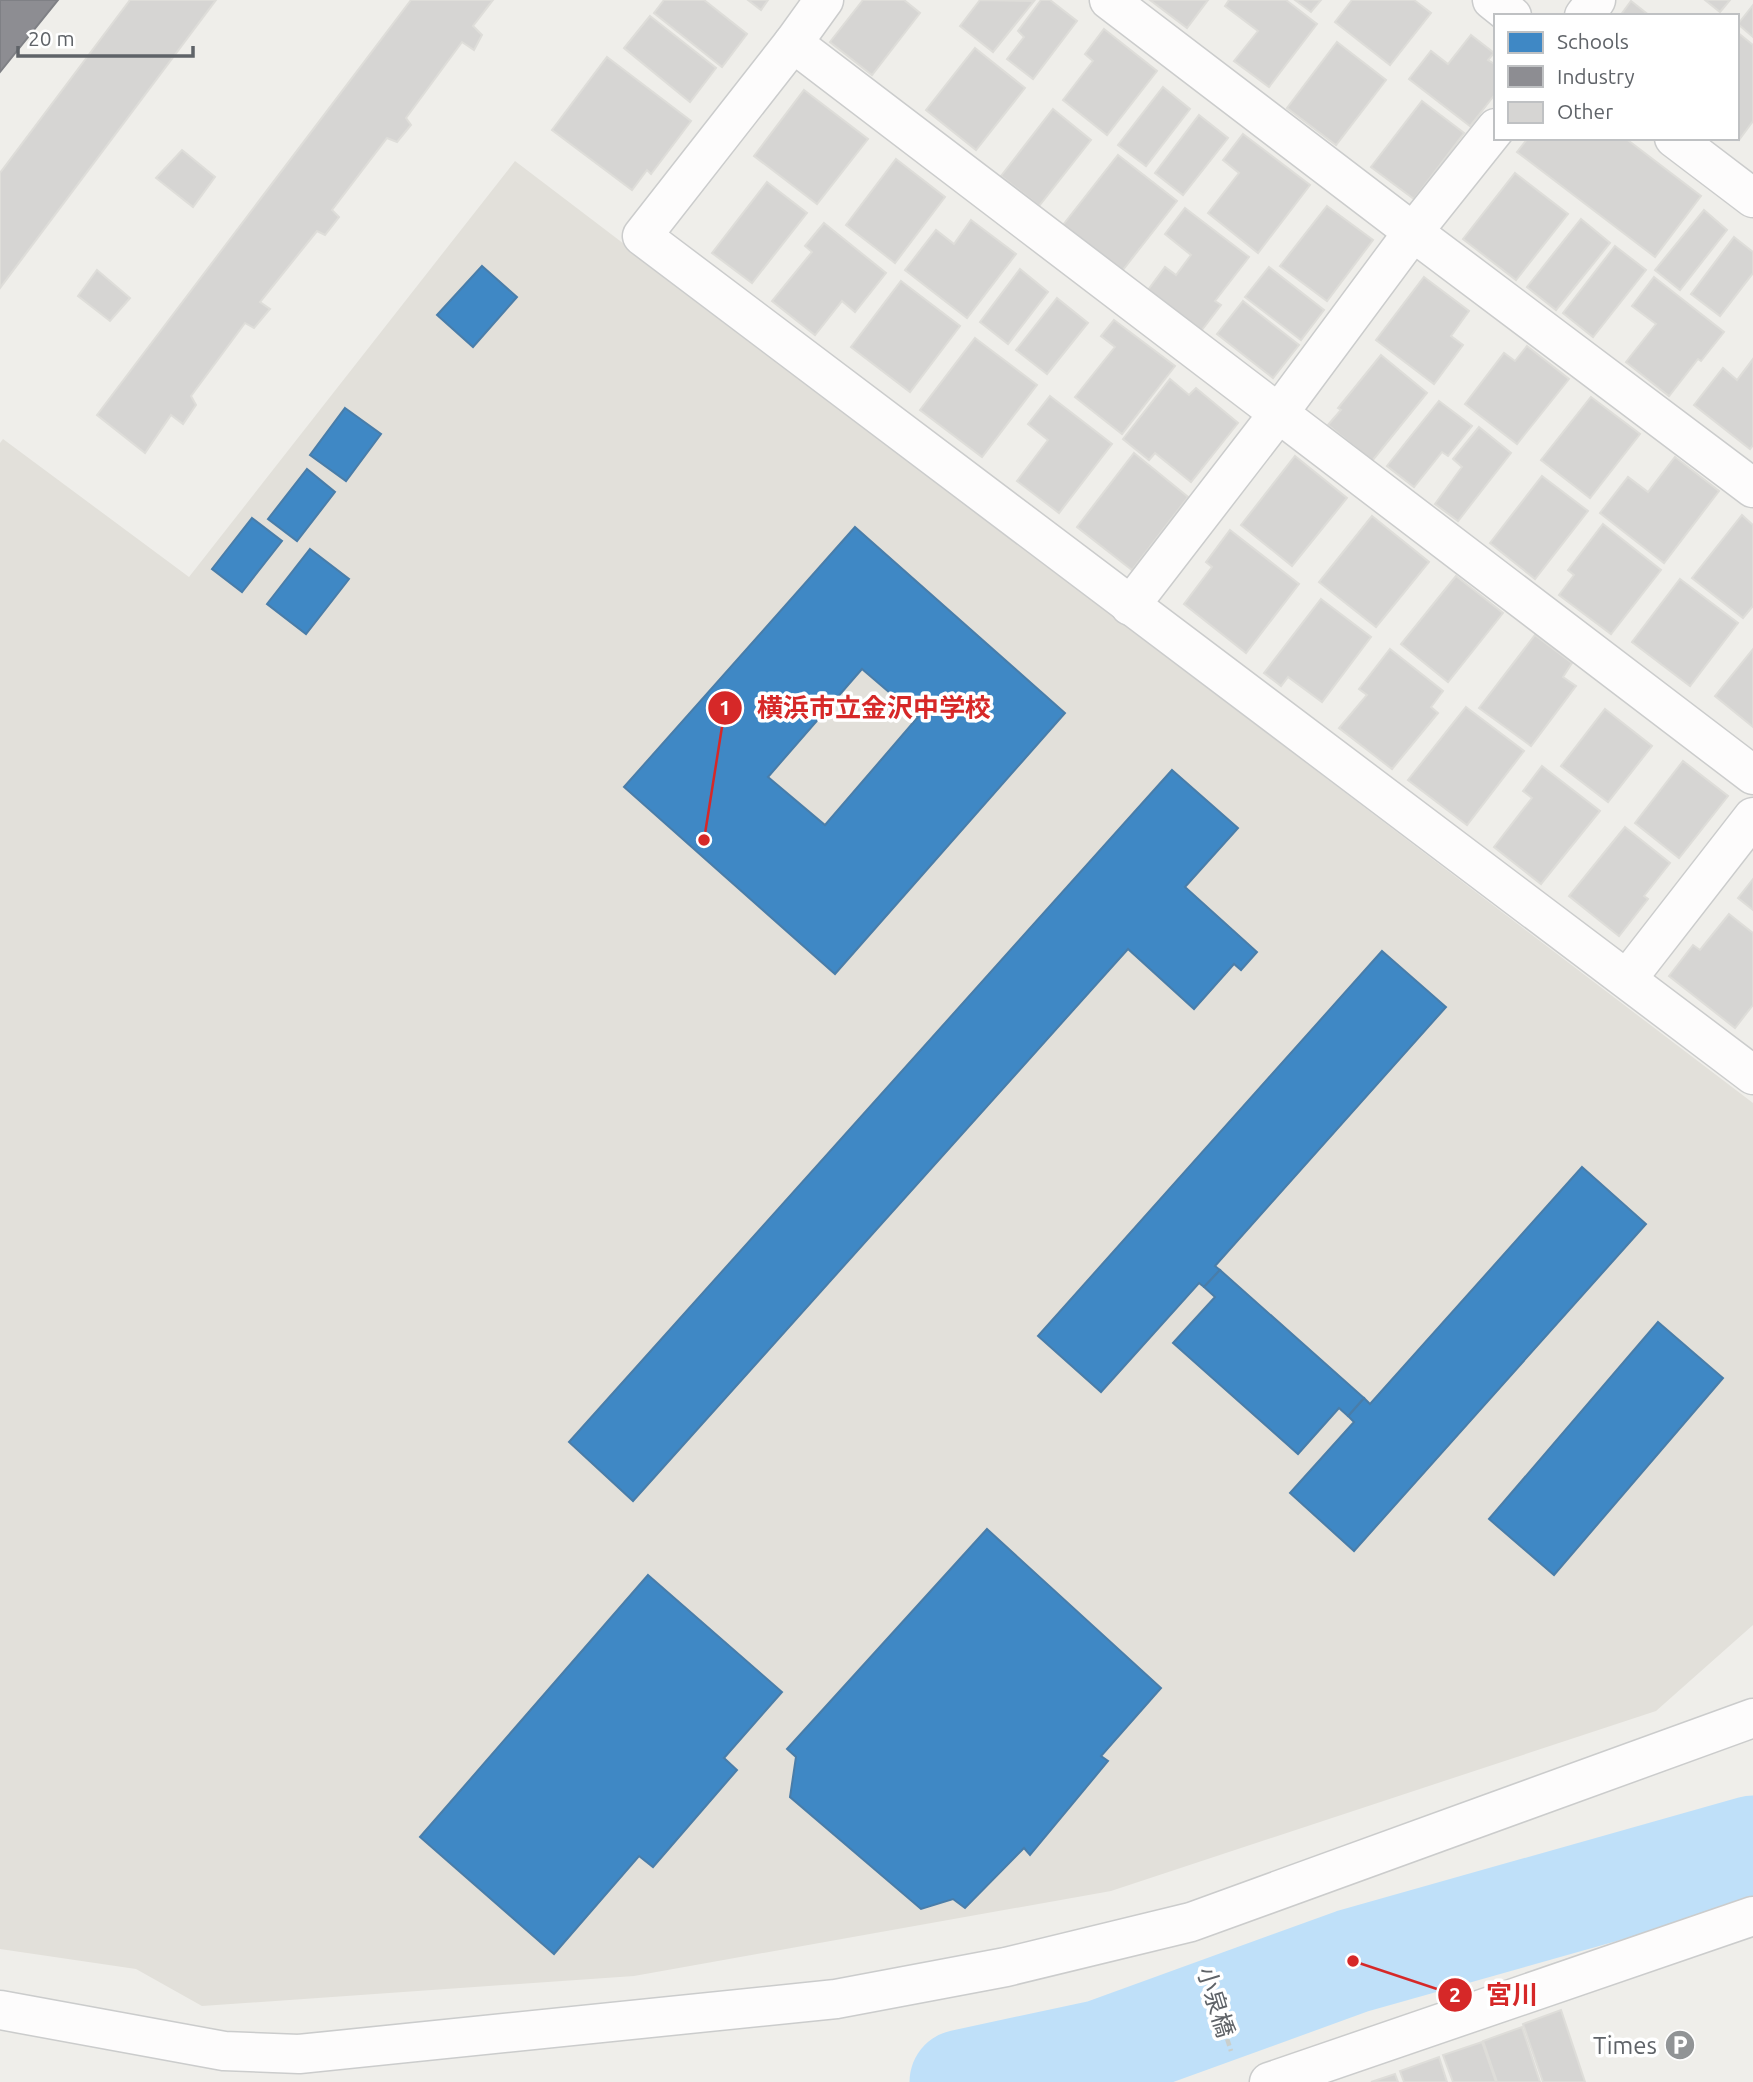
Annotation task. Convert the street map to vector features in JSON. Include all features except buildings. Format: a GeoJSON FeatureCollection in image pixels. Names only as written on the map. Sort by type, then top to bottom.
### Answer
{"type":"FeatureCollection","features":[{"type":"Feature","properties":{"kind":"street"},"geometry":{"type":"LineString","coordinates":[[824,0],[642,236],[1753,1075]]}},
{"type":"Feature","properties":{"kind":"street"},"geometry":{"type":"LineString","coordinates":[[1108,0],[1753,488]]}},
{"type":"Feature","properties":{"kind":"street"},"geometry":{"type":"LineString","coordinates":[[1492,0],[1510,14]]}},
{"type":"Feature","properties":{"kind":"street"},"geometry":{"type":"LineString","coordinates":[[793,43],[1753,775]]}},
{"type":"Feature","properties":{"kind":"street"},"geometry":{"type":"LineString","coordinates":[[1130,606],[1278,414],[1413,232],[1494,131]]}},
{"type":"Feature","properties":{"kind":"street"},"geometry":{"type":"LineString","coordinates":[[1677,140],[1753,198]]}},
{"type":"Feature","properties":{"kind":"street"},"geometry":{"type":"LineString","coordinates":[[1627,979],[1753,817]]}},
{"type":"Feature","properties":{"kind":"street"},"geometry":{"type":"LineString","coordinates":[[0,2010],[224,2051],[299,2054],[836,1999],[1006,1967],[1191,1922],[1753,1718]]}},
{"type":"Feature","properties":{"kind":"street"},"geometry":{"type":"LineString","coordinates":[[1269,2082],[1753,1916]]}},
{"type":"Feature","properties":{"kind":"path","name":"小泉橋"},"geometry":{"type":"LineString","coordinates":[[1191,1922],[1232,2055]]}},
{"type":"Feature","properties":{"kind":"shaded area"},"geometry":{"type":"Polygon","coordinates":[[[515,161],[1753,1103],[1753,1625],[1656,1711],[1111,1891],[634,1976],[202,2006],[136,1969],[0,1949],[0,443],[3,439],[189,577],[515,161]]]}},
{"type":"Feature","properties":{"kind":"waterway"},"geometry":{"type":"LineString","coordinates":[[962,2082],[1102,2052],[1353,1961],[1753,1848]]}},
{"type":"Feature","properties":{"kind":"place","name":"横浜市立金沢中学校"},"geometry":{"type":"Point","coordinates":[704,840]}},
{"type":"Feature","properties":{"kind":"place","name":"宮川"},"geometry":{"type":"Point","coordinates":[1353,1961]}},
{"type":"Feature","properties":{"kind":"place","name":"Times"},"geometry":{"type":"Point","coordinates":[1680,2045]}}]}
